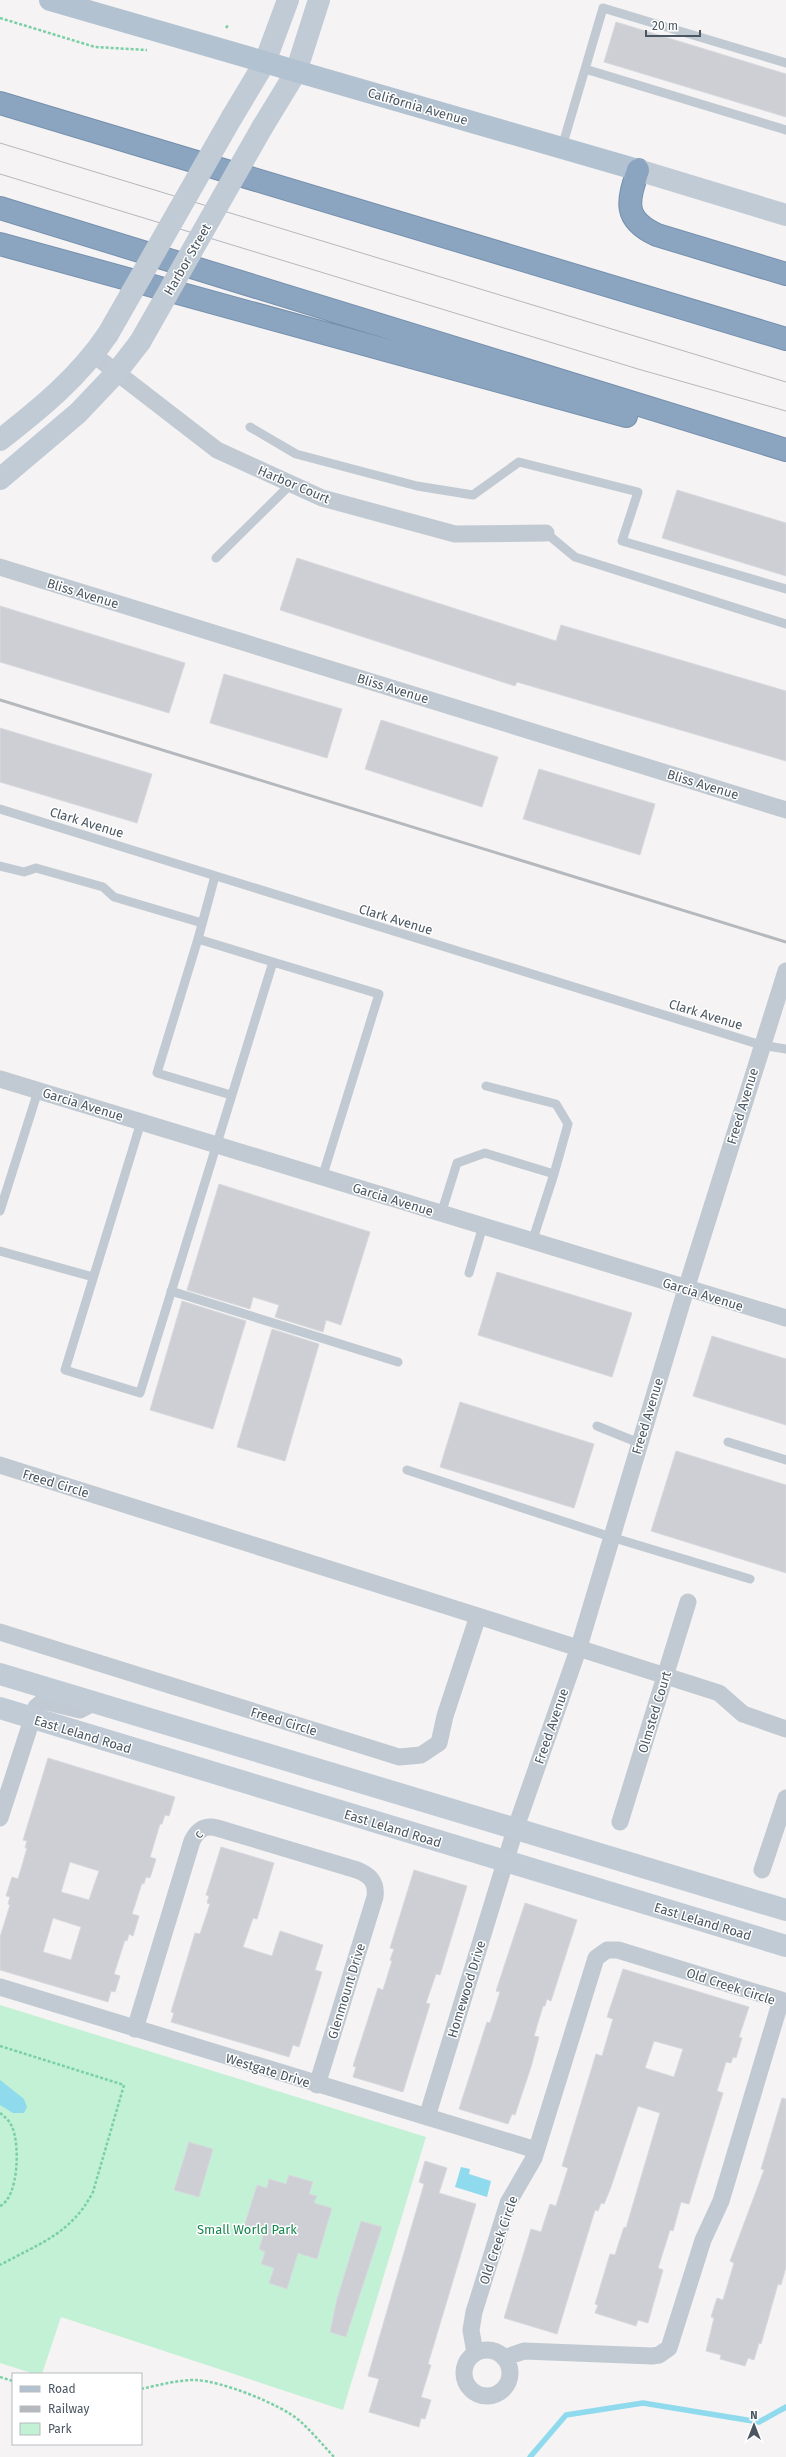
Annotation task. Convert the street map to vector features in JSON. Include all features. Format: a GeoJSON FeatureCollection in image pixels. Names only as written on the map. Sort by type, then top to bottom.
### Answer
{"type":"FeatureCollection","features":[{"type":"Feature","properties":{"kind":"highway"},"geometry":{"type":"LineString","coordinates":[[0,104],[786,339]]}},
{"type":"Feature","properties":{"kind":"highway"},"geometry":{"type":"LineString","coordinates":[[638,170],[630,207],[638,225],[657,235],[786,274]]}},
{"type":"Feature","properties":{"kind":"highway"},"geometry":{"type":"LineString","coordinates":[[0,208],[786,450]]}},
{"type":"Feature","properties":{"kind":"highway"},"geometry":{"type":"LineString","coordinates":[[0,244],[786,460]]}},
{"type":"Feature","properties":{"kind":"main road","name":"California Avenue"},"geometry":{"type":"LineString","coordinates":[[50,0],[95,6],[296,72],[562,147],[786,215]]}},
{"type":"Feature","properties":{"kind":"main road"},"geometry":{"type":"LineString","coordinates":[[0,440],[47,403],[94,355],[108,334],[265,62],[288,0]]}},
{"type":"Feature","properties":{"kind":"main road","name":"Harbor Street"},"geometry":{"type":"LineString","coordinates":[[0,479],[78,413],[116,372],[140,342],[263,126],[296,72],[319,0]]}},
{"type":"Feature","properties":{"kind":"main road"},"geometry":{"type":"LineString","coordinates":[[0,1674],[515,1830],[786,1910]]}},
{"type":"Feature","properties":{"kind":"main road","name":"East Leland Road"},"geometry":{"type":"LineString","coordinates":[[0,1708],[786,1946]]}},
{"type":"Feature","properties":{"kind":"street","name":"Harbor Court"},"geometry":{"type":"LineString","coordinates":[[94,355],[217,450],[322,498],[455,534],[546,533]]}},
{"type":"Feature","properties":{"kind":"street","name":"Bliss Avenue"},"geometry":{"type":"LineString","coordinates":[[0,567],[786,810]]}},
{"type":"Feature","properties":{"kind":"street","name":"Freed Avenue"},"geometry":{"type":"LineString","coordinates":[[505,1861],[579,1646],[686,1289],[761,1045],[786,970]]}},
{"type":"Feature","properties":{"kind":"street","name":"Garcia Avenue"},"geometry":{"type":"LineString","coordinates":[[0,1079],[686,1289],[786,1318]]}},
{"type":"Feature","properties":{"kind":"street","name":"Freed Circle"},"geometry":{"type":"LineString","coordinates":[[0,1465],[665,1674],[719,1693],[743,1714],[786,1729]]}},
{"type":"Feature","properties":{"kind":"street","name":"Olmsted Court"},"geometry":{"type":"LineString","coordinates":[[620,1822],[688,1602]]}},
{"type":"Feature","properties":{"kind":"street","name":"Freed Circle"},"geometry":{"type":"LineString","coordinates":[[0,1632],[399,1757],[421,1755],[439,1743],[445,1716],[478,1616]]}},
{"type":"Feature","properties":{"kind":"street"},"geometry":{"type":"LineString","coordinates":[[0,1818],[31,1718],[36,1707],[42,1702],[80,1710],[93,1703]]}},
{"type":"Feature","properties":{"kind":"street"},"geometry":{"type":"LineString","coordinates":[[762,1870],[786,1798]]}},
{"type":"Feature","properties":{"kind":"street","name":"c"},"geometry":{"type":"LineString","coordinates":[[134,2029],[192,1841],[197,1832],[204,1827],[217,1828],[357,1870],[372,1879],[376,1888],[375,1897]]}},
{"type":"Feature","properties":{"kind":"street","name":"Homewood Drive"},"geometry":{"type":"LineString","coordinates":[[427,2117],[505,1861]]}},
{"type":"Feature","properties":{"kind":"street","name":"Glenmount Drive"},"geometry":{"type":"LineString","coordinates":[[317,2085],[375,1897]]}},
{"type":"Feature","properties":{"kind":"street","name":"Old Creek Circle"},"geometry":{"type":"LineString","coordinates":[[475,2353],[471,2330],[474,2312],[508,2203],[530,2166],[594,1963],[603,1952],[618,1950],[783,2001],[721,2201],[703,2240],[669,2348],[659,2355],[652,2356],[524,2351],[504,2358]]}},
{"type":"Feature","properties":{"kind":"street","name":"Westgate Drive"},"geometry":{"type":"LineString","coordinates":[[0,1987],[317,2085],[536,2150]]}},
{"type":"Feature","properties":{"kind":"street"},"geometry":{"type":"LineString","coordinates":[[490,2350],[504,2358],[510,2372],[506,2386],[495,2395],[480,2395],[468,2387],[464,2373],[466,2365],[475,2353],[490,2350]]}},
{"type":"Feature","properties":{"kind":"lane"},"geometry":{"type":"LineString","coordinates":[[562,147],[603,8],[786,62]]}},
{"type":"Feature","properties":{"kind":"lane"},"geometry":{"type":"LineString","coordinates":[[585,69],[786,130]]}},
{"type":"Feature","properties":{"kind":"lane"},"geometry":{"type":"LineString","coordinates":[[250,427],[296,454],[417,486],[473,495],[519,462],[638,492],[622,541],[786,589]]}},
{"type":"Feature","properties":{"kind":"lane"},"geometry":{"type":"LineString","coordinates":[[216,558],[291,484]]}},
{"type":"Feature","properties":{"kind":"lane"},"geometry":{"type":"LineString","coordinates":[[546,533],[574,557],[786,624]]}},
{"type":"Feature","properties":{"kind":"lane","name":"Clark Avenue"},"geometry":{"type":"LineString","coordinates":[[0,809],[761,1045],[786,1049]]}},
{"type":"Feature","properties":{"kind":"lane"},"geometry":{"type":"LineString","coordinates":[[0,866],[24,872],[36,868],[103,887],[114,897],[202,923]]}},
{"type":"Feature","properties":{"kind":"lane"},"geometry":{"type":"LineString","coordinates":[[215,876],[198,939],[157,1073],[231,1095]]}},
{"type":"Feature","properties":{"kind":"lane"},"geometry":{"type":"LineString","coordinates":[[198,939],[378,994],[322,1178]]}},
{"type":"Feature","properties":{"kind":"lane"},"geometry":{"type":"LineString","coordinates":[[141,1122],[64,1370],[140,1393],[272,962]]}},
{"type":"Feature","properties":{"kind":"lane"},"geometry":{"type":"LineString","coordinates":[[486,1086],[556,1104],[568,1124],[532,1242]]}},
{"type":"Feature","properties":{"kind":"lane"},"geometry":{"type":"LineString","coordinates":[[0,1211],[38,1091]]}},
{"type":"Feature","properties":{"kind":"lane"},"geometry":{"type":"LineString","coordinates":[[441,1214],[458,1163],[464,1160],[486,1153],[554,1174]]}},
{"type":"Feature","properties":{"kind":"lane"},"geometry":{"type":"LineString","coordinates":[[468,1273],[483,1226]]}},
{"type":"Feature","properties":{"kind":"lane"},"geometry":{"type":"LineString","coordinates":[[0,1251],[93,1277]]}},
{"type":"Feature","properties":{"kind":"lane"},"geometry":{"type":"LineString","coordinates":[[171,1291],[398,1362]]}},
{"type":"Feature","properties":{"kind":"lane"},"geometry":{"type":"LineString","coordinates":[[597,1426],[639,1443]]}},
{"type":"Feature","properties":{"kind":"lane"},"geometry":{"type":"LineString","coordinates":[[728,1442],[786,1460]]}},
{"type":"Feature","properties":{"kind":"lane"},"geometry":{"type":"LineString","coordinates":[[407,1470],[611,1537],[750,1579]]}},
{"type":"Feature","properties":{"kind":"path"},"geometry":{"type":"LineString","coordinates":[[0,18],[95,46],[154,52]]}},
{"type":"Feature","properties":{"kind":"path"},"geometry":{"type":"LineString","coordinates":[[226,28],[229,24]]}},
{"type":"Feature","properties":{"kind":"path"},"geometry":{"type":"LineString","coordinates":[[0,2046],[124,2085],[93,2192],[84,2208],[63,2230],[0,2264]]}},
{"type":"Feature","properties":{"kind":"path"},"geometry":{"type":"LineString","coordinates":[[0,2113],[13,2128],[16,2152],[13,2189],[9,2197],[0,2206]]}},
{"type":"Feature","properties":{"kind":"path"},"geometry":{"type":"LineString","coordinates":[[0,2377],[12,2381]]}},
{"type":"Feature","properties":{"kind":"path"},"geometry":{"type":"LineString","coordinates":[[142,2390],[173,2382],[197,2380],[264,2400],[278,2406],[300,2421],[334,2457]]}},
{"type":"Feature","properties":{"kind":"green space","name":"Small World Park"},"geometry":{"type":"Polygon","coordinates":[[[0,2005],[426,2137],[343,2410],[61,2317],[42,2373],[32,2373],[0,2363],[0,2005]]]}},
{"type":"Feature","properties":{"kind":"water"},"geometry":{"type":"Polygon","coordinates":[[[0,2080],[24,2099],[27,2107],[24,2113],[13,2113],[0,2105],[0,2080]]]}},
{"type":"Feature","properties":{"kind":"water"},"geometry":{"type":"Polygon","coordinates":[[[461,2167],[470,2169],[469,2174],[491,2181],[487,2197],[455,2187],[461,2167]]]}},
{"type":"Feature","properties":{"kind":"building"},"geometry":{"type":"Polygon","coordinates":[[[616,22],[786,74],[786,117],[604,62],[616,22]]]}},
{"type":"Feature","properties":{"kind":"building"},"geometry":{"type":"Polygon","coordinates":[[[677,490],[786,523],[786,576],[662,538],[677,490]]]}},
{"type":"Feature","properties":{"kind":"building"},"geometry":{"type":"Polygon","coordinates":[[[297,558],[556,641],[561,625],[786,691],[786,761],[517,682],[515,686],[280,610],[297,558]]]}},
{"type":"Feature","properties":{"kind":"building"},"geometry":{"type":"Polygon","coordinates":[[[0,606],[185,663],[169,713],[0,662],[0,606]]]}},
{"type":"Feature","properties":{"kind":"building"},"geometry":{"type":"Polygon","coordinates":[[[224,674],[342,709],[327,758],[210,723],[224,674]]]}},
{"type":"Feature","properties":{"kind":"building"},"geometry":{"type":"Polygon","coordinates":[[[381,720],[498,757],[482,807],[365,769],[381,720]]]}},
{"type":"Feature","properties":{"kind":"building"},"geometry":{"type":"Polygon","coordinates":[[[0,728],[152,774],[137,823],[0,782],[0,728]]]}},
{"type":"Feature","properties":{"kind":"building"},"geometry":{"type":"Polygon","coordinates":[[[539,769],[655,804],[640,855],[523,819],[539,769]]]}},
{"type":"Feature","properties":{"kind":"building"},"geometry":{"type":"Polygon","coordinates":[[[219,1184],[370,1232],[341,1325],[326,1320],[323,1332],[275,1317],[279,1305],[253,1297],[250,1309],[187,1290],[219,1184]]]}},
{"type":"Feature","properties":{"kind":"building"},"geometry":{"type":"Polygon","coordinates":[[[497,1272],[632,1313],[612,1377],[478,1335],[497,1272]]]}},
{"type":"Feature","properties":{"kind":"building"},"geometry":{"type":"Polygon","coordinates":[[[182,1301],[246,1321],[213,1429],[150,1410],[182,1301]]]}},
{"type":"Feature","properties":{"kind":"building"},"geometry":{"type":"Polygon","coordinates":[[[272,1329],[319,1344],[285,1461],[237,1447],[272,1329]]]}},
{"type":"Feature","properties":{"kind":"building"},"geometry":{"type":"Polygon","coordinates":[[[712,1336],[786,1359],[786,1425],[693,1396],[712,1336]]]}},
{"type":"Feature","properties":{"kind":"building"},"geometry":{"type":"Polygon","coordinates":[[[460,1402],[594,1444],[574,1508],[440,1467],[460,1402]]]}},
{"type":"Feature","properties":{"kind":"building"},"geometry":{"type":"Polygon","coordinates":[[[676,1451],[786,1485],[786,1573],[651,1531],[676,1451]]]}},
{"type":"Feature","properties":{"kind":"building"},"geometry":{"type":"Polygon","coordinates":[[[48,1758],[175,1797],[169,1816],[165,1815],[162,1824],[160,1824],[150,1857],[156,1859],[150,1878],[146,1877],[144,1884],[142,1883],[132,1914],[139,1916],[133,1936],[129,1934],[127,1941],[125,1940],[114,1974],[120,1976],[115,1992],[111,1991],[108,2002],[0,1970],[0,1937],[10,1905],[8,1904],[10,1897],[6,1896],[12,1877],[18,1879],[27,1848],[25,1848],[27,1841],[23,1840],[48,1758]],[[70,1862],[61,1892],[89,1900],[99,1871],[70,1862]],[[53,1918],[43,1952],[71,1960],[81,1927],[53,1918]]]}},
{"type":"Feature","properties":{"kind":"building"},"geometry":{"type":"Polygon","coordinates":[[[221,1847],[274,1863],[257,1919],[253,1918],[243,1947],[272,1956],[280,1931],[323,1945],[315,1970],[322,1972],[299,2047],[293,2045],[289,2057],[171,2022],[174,2013],[171,2012],[195,1933],[200,1934],[210,1904],[207,1903],[209,1896],[206,1895],[221,1847]]]}},
{"type":"Feature","properties":{"kind":"building"},"geometry":{"type":"Polygon","coordinates":[[[414,1870],[467,1886],[440,1975],[436,1974],[426,2003],[430,2004],[403,2092],[353,2077],[356,2067],[353,2066],[378,1988],[383,1990],[394,1949],[390,1948],[414,1870]]]}},
{"type":"Feature","properties":{"kind":"building"},"geometry":{"type":"Polygon","coordinates":[[[525,1903],[577,1920],[551,2001],[547,1999],[545,2006],[543,2006],[534,2036],[539,2037],[531,2067],[515,2115],[512,2114],[508,2124],[459,2109],[487,2022],[490,2023],[500,1992],[496,1991],[525,1903]]]}},
{"type":"Feature","properties":{"kind":"building"},"geometry":{"type":"Polygon","coordinates":[[[623,1969],[749,2007],[739,2037],[742,2038],[736,2058],[733,2057],[731,2063],[726,2062],[717,2091],[723,2093],[689,2204],[681,2202],[673,2231],[670,2230],[658,2268],[663,2270],[648,2323],[638,2320],[636,2326],[595,2313],[598,2305],[595,2304],[610,2254],[615,2255],[624,2227],[626,2228],[660,2113],[638,2106],[604,2204],[601,2203],[598,2211],[595,2210],[557,2334],[504,2318],[531,2229],[541,2232],[550,2204],[556,2206],[568,2168],[562,2166],[596,2054],[602,2056],[613,2019],[607,2017],[623,1969]],[[654,2041],[645,2068],[674,2077],[683,2049],[654,2041]]]}},
{"type":"Feature","properties":{"kind":"building"},"geometry":{"type":"Polygon","coordinates":[[[782,2098],[786,2099],[786,2267],[781,2285],[778,2284],[761,2344],[759,2343],[754,2360],[748,2358],[745,2366],[720,2359],[721,2355],[706,2351],[714,2318],[711,2317],[717,2298],[723,2300],[734,2263],[730,2261],[764,2170],[761,2169],[782,2098]]]}},
{"type":"Feature","properties":{"kind":"building"},"geometry":{"type":"Polygon","coordinates":[[[189,2142],[213,2149],[199,2197],[174,2190],[189,2142]]]}},
{"type":"Feature","properties":{"kind":"building"},"geometry":{"type":"Polygon","coordinates":[[[425,2161],[447,2168],[439,2193],[476,2204],[428,2364],[431,2365],[421,2397],[431,2400],[425,2419],[421,2418],[419,2427],[369,2412],[379,2379],[368,2376],[424,2184],[419,2182],[425,2161]]]}},
{"type":"Feature","properties":{"kind":"building"},"geometry":{"type":"Polygon","coordinates":[[[289,2175],[313,2182],[309,2194],[317,2196],[314,2203],[332,2208],[317,2259],[298,2253],[287,2289],[269,2283],[274,2268],[261,2264],[265,2252],[259,2249],[263,2236],[243,2230],[257,2185],[267,2188],[269,2179],[286,2184],[289,2175]]]}},
{"type":"Feature","properties":{"kind":"building"},"geometry":{"type":"Polygon","coordinates":[[[361,2221],[382,2227],[346,2337],[330,2332],[337,2299],[361,2221]]]}},
{"type":"Feature","properties":{"kind":"waterway"},"geometry":{"type":"LineString","coordinates":[[530,2457],[566,2415],[643,2403],[759,2422],[786,2407]]}},
{"type":"Feature","properties":{"kind":"tram line"},"geometry":{"type":"LineString","coordinates":[[0,143],[786,382]]}},
{"type":"Feature","properties":{"kind":"tram line"},"geometry":{"type":"LineString","coordinates":[[0,174],[638,369],[786,411]]}},
{"type":"Feature","properties":{"kind":"railway"},"geometry":{"type":"LineString","coordinates":[[0,700],[786,942]]}}]}
